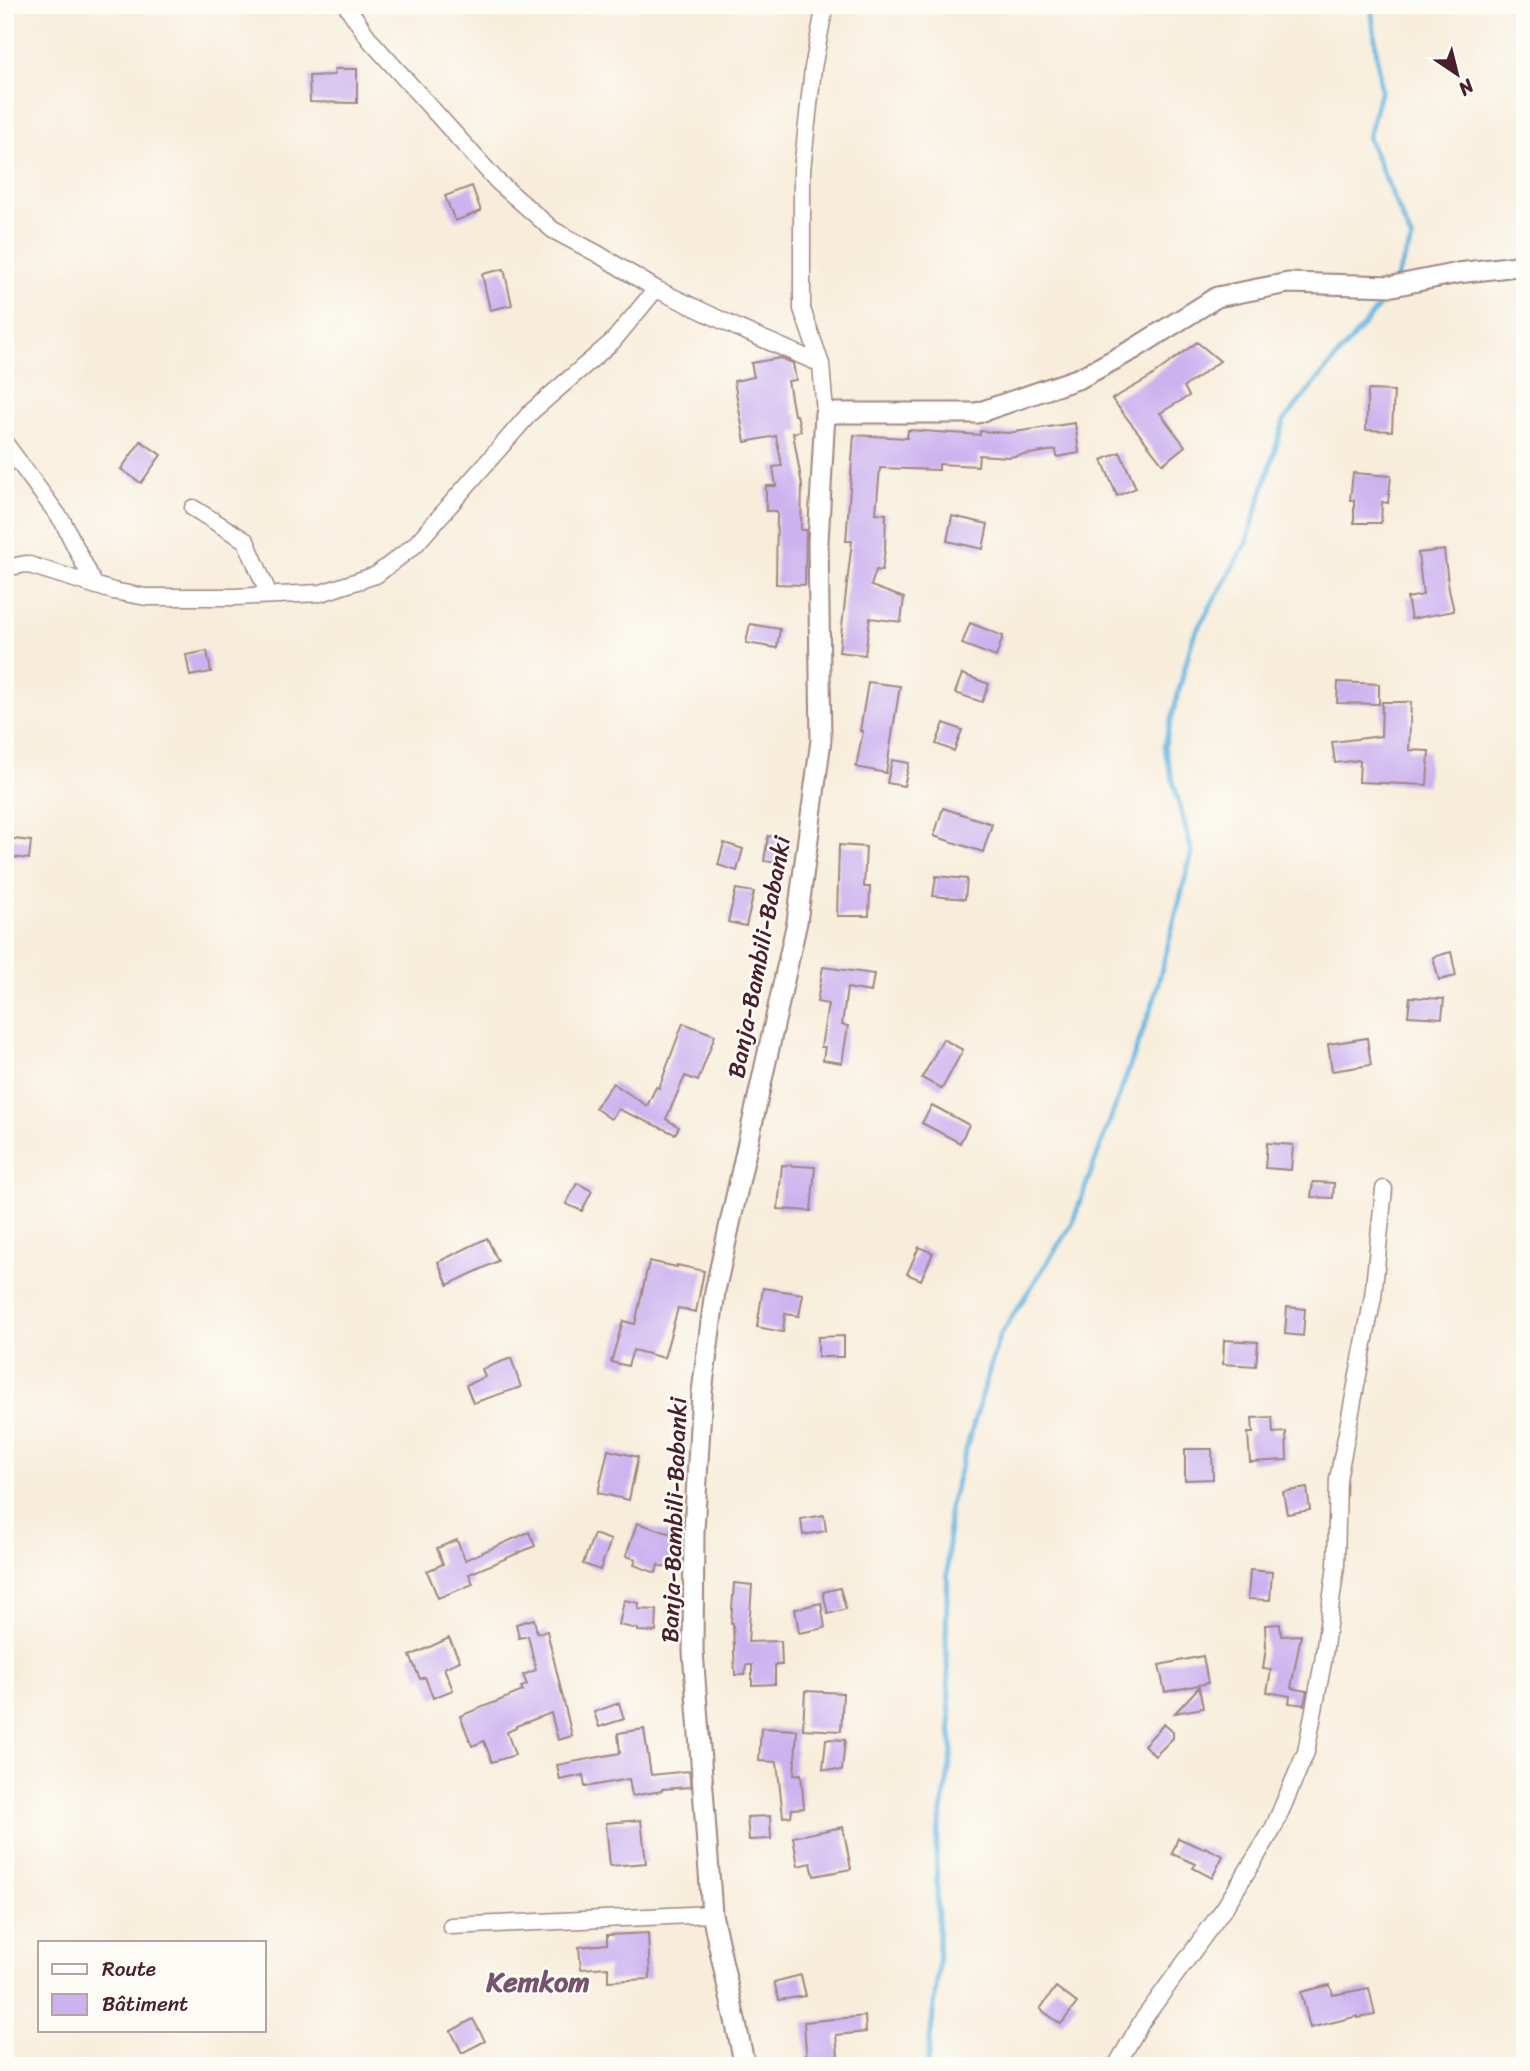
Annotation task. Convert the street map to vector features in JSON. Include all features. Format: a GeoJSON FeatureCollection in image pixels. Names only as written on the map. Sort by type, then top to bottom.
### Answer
{"type":"FeatureCollection","features":[{"type":"Feature","properties":{"kind":"street"},"geometry":{"type":"LineString","coordinates":[[340,5],[496,181],[552,230],[656,289],[821,364]]}},
{"type":"Feature","properties":{"kind":"street"},"geometry":{"type":"LineString","coordinates":[[346,5],[370,40]]}},
{"type":"Feature","properties":{"kind":"street"},"geometry":{"type":"LineString","coordinates":[[825,5],[813,68],[802,170],[802,309],[821,364],[825,413],[977,413],[1080,378],[1134,349],[1217,297],[1288,283],[1393,286],[1458,273],[1525,265]]}},
{"type":"Feature","properties":{"kind":"street"},"geometry":{"type":"LineString","coordinates":[[5,568],[26,564],[113,591],[146,597],[321,593],[376,575],[415,545],[531,412],[613,341],[656,289]]}},
{"type":"Feature","properties":{"kind":"street","name":"Banja-Bambili-Babanki"},"geometry":{"type":"LineString","coordinates":[[745,2066],[712,1914],[693,1651],[694,1531],[702,1392],[715,1291],[797,922],[821,740],[818,542],[825,413]]}},
{"type":"Feature","properties":{"kind":"street"},"geometry":{"type":"LineString","coordinates":[[5,443],[63,523],[94,584]]}},
{"type":"Feature","properties":{"kind":"street"},"geometry":{"type":"LineString","coordinates":[[194,508],[246,541],[269,595]]}},
{"type":"Feature","properties":{"kind":"street"},"geometry":{"type":"LineString","coordinates":[[1116,2066],[1142,2021],[1225,1907],[1273,1829],[1306,1752],[1323,1662],[1336,1565],[1338,1479],[1373,1297],[1384,1189]]}},
{"type":"Feature","properties":{"kind":"street"},"geometry":{"type":"LineString","coordinates":[[451,1926],[712,1914]]}},
{"type":"Feature","properties":{"kind":"building"},"geometry":{"type":"Polygon","coordinates":[[[335,69],[357,69],[357,103],[310,102],[309,76],[334,75],[335,69]]]}},
{"type":"Feature","properties":{"kind":"building"},"geometry":{"type":"Polygon","coordinates":[[[472,186],[481,211],[455,221],[445,196],[472,186]]]}},
{"type":"Feature","properties":{"kind":"building"},"geometry":{"type":"Polygon","coordinates":[[[504,269],[512,305],[490,310],[482,274],[504,269]]]}},
{"type":"Feature","properties":{"kind":"building"},"geometry":{"type":"Polygon","coordinates":[[[1197,342],[1220,361],[1184,387],[1189,396],[1160,413],[1185,446],[1163,464],[1112,399],[1149,378],[1197,342]]]}},
{"type":"Feature","properties":{"kind":"building"},"geometry":{"type":"Polygon","coordinates":[[[780,358],[793,363],[796,380],[788,381],[794,415],[797,415],[801,431],[793,433],[802,485],[801,530],[806,530],[805,585],[776,584],[777,511],[766,511],[766,486],[776,486],[773,467],[782,466],[776,436],[745,442],[734,381],[754,377],[751,363],[780,358]]]}},
{"type":"Feature","properties":{"kind":"building"},"geometry":{"type":"Polygon","coordinates":[[[1368,390],[1394,391],[1392,431],[1366,430],[1368,390]]]}},
{"type":"Feature","properties":{"kind":"building"},"geometry":{"type":"Polygon","coordinates":[[[1075,423],[1079,453],[1057,457],[1056,450],[1009,457],[979,455],[978,466],[939,464],[939,470],[880,468],[876,513],[886,514],[885,549],[882,571],[876,570],[871,586],[904,598],[901,622],[870,618],[865,655],[839,652],[852,541],[846,541],[854,435],[907,438],[908,430],[980,435],[980,431],[1008,433],[1075,423]]]}},
{"type":"Feature","properties":{"kind":"building"},"geometry":{"type":"Polygon","coordinates":[[[141,441],[161,455],[141,483],[121,469],[141,441]]]}},
{"type":"Feature","properties":{"kind":"building"},"geometry":{"type":"Polygon","coordinates":[[[1120,452],[1136,488],[1117,496],[1102,460],[1120,452]]]}},
{"type":"Feature","properties":{"kind":"building"},"geometry":{"type":"Polygon","coordinates":[[[1353,473],[1391,476],[1388,503],[1382,502],[1381,523],[1354,523],[1354,500],[1350,500],[1353,473]]]}},
{"type":"Feature","properties":{"kind":"building"},"geometry":{"type":"Polygon","coordinates":[[[952,516],[988,524],[983,549],[947,541],[952,516]]]}},
{"type":"Feature","properties":{"kind":"building"},"geometry":{"type":"Polygon","coordinates":[[[1444,550],[1454,611],[1411,619],[1407,598],[1423,595],[1418,553],[1444,550]]]}},
{"type":"Feature","properties":{"kind":"building"},"geometry":{"type":"Polygon","coordinates":[[[970,623],[1003,636],[996,657],[962,644],[970,623]]]}},
{"type":"Feature","properties":{"kind":"building"},"geometry":{"type":"Polygon","coordinates":[[[750,624],[780,629],[777,648],[746,643],[750,624]]]}},
{"type":"Feature","properties":{"kind":"building"},"geometry":{"type":"Polygon","coordinates":[[[207,651],[211,672],[190,676],[186,655],[207,651]]]}},
{"type":"Feature","properties":{"kind":"building"},"geometry":{"type":"Polygon","coordinates":[[[962,674],[989,684],[982,702],[955,693],[962,674]]]}},
{"type":"Feature","properties":{"kind":"building"},"geometry":{"type":"Polygon","coordinates":[[[868,682],[900,686],[886,773],[856,767],[868,682]]]}},
{"type":"Feature","properties":{"kind":"building"},"geometry":{"type":"Polygon","coordinates":[[[1338,682],[1379,684],[1379,704],[1337,703],[1338,682]]]}},
{"type":"Feature","properties":{"kind":"building"},"geometry":{"type":"Polygon","coordinates":[[[1382,702],[1411,702],[1409,750],[1429,751],[1427,785],[1359,782],[1360,760],[1335,763],[1332,742],[1381,736],[1382,702]]]}},
{"type":"Feature","properties":{"kind":"building"},"geometry":{"type":"Polygon","coordinates":[[[944,723],[962,730],[954,751],[936,744],[944,723]]]}},
{"type":"Feature","properties":{"kind":"building"},"geometry":{"type":"Polygon","coordinates":[[[892,760],[909,763],[904,786],[887,783],[892,760]]]}},
{"type":"Feature","properties":{"kind":"building"},"geometry":{"type":"Polygon","coordinates":[[[943,808],[992,824],[983,852],[934,836],[943,808]]]}},
{"type":"Feature","properties":{"kind":"building"},"geometry":{"type":"Polygon","coordinates":[[[768,836],[789,839],[785,864],[764,861],[768,836]]]}},
{"type":"Feature","properties":{"kind":"building"},"geometry":{"type":"Polygon","coordinates":[[[5,838],[31,841],[29,859],[5,856],[5,838]]]}},
{"type":"Feature","properties":{"kind":"building"},"geometry":{"type":"Polygon","coordinates":[[[724,843],[743,849],[737,871],[718,865],[724,843]]]}},
{"type":"Feature","properties":{"kind":"building"},"geometry":{"type":"Polygon","coordinates":[[[839,845],[866,847],[864,887],[870,887],[869,916],[837,916],[839,845]]]}},
{"type":"Feature","properties":{"kind":"building"},"geometry":{"type":"Polygon","coordinates":[[[936,876],[967,879],[965,899],[933,896],[936,876]]]}},
{"type":"Feature","properties":{"kind":"building"},"geometry":{"type":"Polygon","coordinates":[[[736,889],[754,892],[746,926],[728,922],[736,889]]]}},
{"type":"Feature","properties":{"kind":"building"},"geometry":{"type":"Polygon","coordinates":[[[1451,952],[1456,976],[1439,980],[1433,957],[1451,952]]]}},
{"type":"Feature","properties":{"kind":"building"},"geometry":{"type":"Polygon","coordinates":[[[823,967],[874,974],[871,992],[847,988],[842,1025],[848,1026],[842,1063],[823,1060],[825,1047],[821,1047],[828,1004],[817,1002],[823,967]]]}},
{"type":"Feature","properties":{"kind":"building"},"geometry":{"type":"Polygon","coordinates":[[[1410,997],[1444,999],[1442,1018],[1408,1016],[1410,997]]]}},
{"type":"Feature","properties":{"kind":"building"},"geometry":{"type":"Polygon","coordinates":[[[683,1023],[715,1035],[698,1081],[685,1076],[666,1119],[679,1127],[675,1134],[618,1109],[611,1119],[595,1108],[613,1083],[647,1106],[656,1087],[659,1088],[683,1023]]]}},
{"type":"Feature","properties":{"kind":"building"},"geometry":{"type":"Polygon","coordinates":[[[1367,1038],[1371,1065],[1332,1071],[1328,1044],[1367,1038]]]}},
{"type":"Feature","properties":{"kind":"building"},"geometry":{"type":"Polygon","coordinates":[[[943,1039],[963,1050],[942,1089],[922,1078],[943,1039]]]}},
{"type":"Feature","properties":{"kind":"building"},"geometry":{"type":"Polygon","coordinates":[[[932,1105],[969,1125],[960,1143],[922,1123],[932,1105]]]}},
{"type":"Feature","properties":{"kind":"building"},"geometry":{"type":"Polygon","coordinates":[[[1267,1143],[1293,1145],[1291,1170],[1265,1168],[1267,1143]]]}},
{"type":"Feature","properties":{"kind":"building"},"geometry":{"type":"Polygon","coordinates":[[[782,1165],[815,1167],[811,1211],[778,1209],[782,1165]]]}},
{"type":"Feature","properties":{"kind":"building"},"geometry":{"type":"Polygon","coordinates":[[[1313,1182],[1334,1183],[1333,1198],[1311,1197],[1313,1182]]]}},
{"type":"Feature","properties":{"kind":"building"},"geometry":{"type":"Polygon","coordinates":[[[577,1183],[592,1191],[582,1211],[566,1204],[577,1183]]]}},
{"type":"Feature","properties":{"kind":"building"},"geometry":{"type":"Polygon","coordinates":[[[487,1238],[498,1261],[448,1285],[438,1262],[487,1238]]]}},
{"type":"Feature","properties":{"kind":"building"},"geometry":{"type":"Polygon","coordinates":[[[919,1247],[933,1253],[921,1280],[907,1274],[919,1247]]]}},
{"type":"Feature","properties":{"kind":"building"},"geometry":{"type":"Polygon","coordinates":[[[649,1261],[704,1271],[696,1312],[678,1308],[664,1358],[633,1350],[628,1366],[611,1362],[623,1321],[635,1324],[649,1261]]]}},
{"type":"Feature","properties":{"kind":"building"},"geometry":{"type":"Polygon","coordinates":[[[763,1288],[803,1294],[799,1316],[785,1314],[783,1332],[757,1327],[763,1288]]]}},
{"type":"Feature","properties":{"kind":"building"},"geometry":{"type":"Polygon","coordinates":[[[1287,1307],[1305,1309],[1303,1336],[1285,1334],[1287,1307]]]}},
{"type":"Feature","properties":{"kind":"building"},"geometry":{"type":"Polygon","coordinates":[[[844,1336],[844,1357],[818,1357],[818,1337],[844,1336]]]}},
{"type":"Feature","properties":{"kind":"building"},"geometry":{"type":"Polygon","coordinates":[[[1224,1340],[1258,1342],[1256,1366],[1223,1364],[1224,1340]]]}},
{"type":"Feature","properties":{"kind":"building"},"geometry":{"type":"Polygon","coordinates":[[[511,1358],[521,1387],[473,1403],[466,1385],[485,1377],[482,1369],[511,1358]]]}},
{"type":"Feature","properties":{"kind":"building"},"geometry":{"type":"Polygon","coordinates":[[[1272,1417],[1273,1433],[1286,1432],[1287,1460],[1250,1462],[1248,1433],[1253,1433],[1252,1418],[1272,1417]]]}},
{"type":"Feature","properties":{"kind":"building"},"geometry":{"type":"Polygon","coordinates":[[[1185,1449],[1212,1449],[1213,1479],[1185,1480],[1185,1449]]]}},
{"type":"Feature","properties":{"kind":"building"},"geometry":{"type":"Polygon","coordinates":[[[608,1450],[638,1457],[629,1500],[598,1493],[608,1450]]]}},
{"type":"Feature","properties":{"kind":"building"},"geometry":{"type":"Polygon","coordinates":[[[1307,1488],[1310,1510],[1287,1514],[1283,1492],[1307,1488]]]}},
{"type":"Feature","properties":{"kind":"building"},"geometry":{"type":"Polygon","coordinates":[[[824,1515],[826,1531],[803,1535],[801,1519],[824,1515]]]}},
{"type":"Feature","properties":{"kind":"building"},"geometry":{"type":"Polygon","coordinates":[[[637,1523],[678,1536],[667,1568],[658,1565],[656,1573],[634,1565],[636,1559],[626,1556],[637,1523]]]}},
{"type":"Feature","properties":{"kind":"building"},"geometry":{"type":"Polygon","coordinates":[[[529,1532],[535,1546],[469,1574],[473,1584],[438,1598],[427,1571],[443,1564],[437,1548],[457,1540],[465,1560],[529,1532]]]}},
{"type":"Feature","properties":{"kind":"building"},"geometry":{"type":"Polygon","coordinates":[[[594,1534],[611,1540],[600,1570],[583,1564],[594,1534]]]}},
{"type":"Feature","properties":{"kind":"building"},"geometry":{"type":"Polygon","coordinates":[[[1250,1570],[1272,1572],[1270,1600],[1248,1599],[1250,1570]]]}},
{"type":"Feature","properties":{"kind":"building"},"geometry":{"type":"Polygon","coordinates":[[[734,1583],[752,1585],[748,1642],[781,1641],[782,1665],[775,1665],[775,1684],[752,1685],[752,1665],[746,1665],[745,1675],[735,1675],[731,1623],[734,1583]]]}},
{"type":"Feature","properties":{"kind":"building"},"geometry":{"type":"Polygon","coordinates":[[[840,1588],[846,1609],[828,1614],[823,1592],[840,1588]]]}},
{"type":"Feature","properties":{"kind":"building"},"geometry":{"type":"Polygon","coordinates":[[[624,1600],[639,1603],[638,1609],[657,1610],[656,1632],[638,1631],[619,1625],[624,1600]]]}},
{"type":"Feature","properties":{"kind":"building"},"geometry":{"type":"Polygon","coordinates":[[[821,1603],[825,1628],[799,1633],[795,1609],[821,1603]]]}},
{"type":"Feature","properties":{"kind":"building"},"geometry":{"type":"Polygon","coordinates":[[[534,1619],[537,1633],[547,1631],[572,1736],[558,1740],[551,1713],[507,1732],[515,1755],[492,1762],[484,1741],[472,1746],[460,1716],[523,1691],[521,1687],[527,1685],[523,1675],[536,1670],[528,1636],[519,1638],[516,1624],[534,1619]]]}},
{"type":"Feature","properties":{"kind":"building"},"geometry":{"type":"Polygon","coordinates":[[[1280,1624],[1281,1636],[1301,1635],[1291,1688],[1307,1691],[1304,1705],[1289,1703],[1290,1696],[1267,1692],[1271,1670],[1263,1669],[1265,1625],[1280,1624]]]}},
{"type":"Feature","properties":{"kind":"building"},"geometry":{"type":"Polygon","coordinates":[[[449,1638],[460,1661],[444,1668],[453,1690],[433,1698],[425,1677],[420,1679],[410,1656],[449,1638]]]}},
{"type":"Feature","properties":{"kind":"building"},"geometry":{"type":"Polygon","coordinates":[[[1203,1656],[1208,1683],[1165,1692],[1159,1665],[1203,1656]]]}},
{"type":"Feature","properties":{"kind":"building"},"geometry":{"type":"Polygon","coordinates":[[[1199,1687],[1203,1708],[1175,1713],[1199,1687]]]}},
{"type":"Feature","properties":{"kind":"building"},"geometry":{"type":"Polygon","coordinates":[[[805,1691],[843,1693],[841,1731],[803,1729],[805,1691]]]}},
{"type":"Feature","properties":{"kind":"building"},"geometry":{"type":"Polygon","coordinates":[[[619,1703],[624,1719],[599,1727],[594,1712],[619,1703]]]}},
{"type":"Feature","properties":{"kind":"building"},"geometry":{"type":"Polygon","coordinates":[[[1164,1724],[1173,1732],[1173,1738],[1155,1756],[1144,1745],[1164,1724]]]}},
{"type":"Feature","properties":{"kind":"building"},"geometry":{"type":"Polygon","coordinates":[[[761,1728],[797,1730],[794,1775],[801,1774],[804,1808],[792,1809],[791,1816],[783,1817],[777,1762],[759,1761],[761,1728]]]}},
{"type":"Feature","properties":{"kind":"building"},"geometry":{"type":"Polygon","coordinates":[[[644,1729],[651,1775],[689,1771],[691,1787],[662,1789],[632,1796],[629,1779],[585,1787],[583,1775],[560,1780],[557,1765],[620,1753],[618,1733],[644,1729]]]}},
{"type":"Feature","properties":{"kind":"building"},"geometry":{"type":"Polygon","coordinates":[[[826,1739],[845,1740],[842,1771],[823,1769],[826,1739]]]}},
{"type":"Feature","properties":{"kind":"building"},"geometry":{"type":"Polygon","coordinates":[[[770,1816],[771,1839],[749,1840],[747,1817],[770,1816]]]}},
{"type":"Feature","properties":{"kind":"building"},"geometry":{"type":"Polygon","coordinates":[[[641,1820],[646,1863],[610,1866],[606,1823],[641,1820]]]}},
{"type":"Feature","properties":{"kind":"building"},"geometry":{"type":"Polygon","coordinates":[[[843,1827],[851,1869],[814,1876],[811,1863],[798,1866],[793,1837],[843,1827]]]}},
{"type":"Feature","properties":{"kind":"building"},"geometry":{"type":"Polygon","coordinates":[[[1178,1838],[1223,1856],[1212,1878],[1193,1868],[1196,1864],[1172,1854],[1178,1838]]]}},
{"type":"Feature","properties":{"kind":"building"},"geometry":{"type":"Polygon","coordinates":[[[648,1933],[650,1979],[608,1981],[608,1967],[581,1969],[579,1947],[607,1944],[607,1935],[648,1933]]]}},
{"type":"Feature","properties":{"kind":"building"},"geometry":{"type":"Polygon","coordinates":[[[801,1975],[806,1996],[779,2000],[774,1982],[801,1975]]]}},
{"type":"Feature","properties":{"kind":"building"},"geometry":{"type":"Polygon","coordinates":[[[1330,1985],[1333,1995],[1369,1988],[1375,2015],[1358,2016],[1310,2028],[1301,1992],[1330,1985]]]}},
{"type":"Feature","properties":{"kind":"building"},"geometry":{"type":"Polygon","coordinates":[[[1056,1987],[1077,2003],[1061,2024],[1040,2009],[1056,1987]]]}},
{"type":"Feature","properties":{"kind":"building"},"geometry":{"type":"Polygon","coordinates":[[[865,2016],[866,2032],[836,2035],[839,2066],[807,2066],[804,2022],[865,2016]]]}},
{"type":"Feature","properties":{"kind":"building"},"geometry":{"type":"Polygon","coordinates":[[[473,2019],[485,2041],[462,2053],[451,2031],[473,2019]]]}},
{"type":"Feature","properties":{"kind":"waterway"},"geometry":{"type":"LineString","coordinates":[[1371,5],[1381,89],[1368,138],[1412,240],[1395,281]]}},
{"type":"Feature","properties":{"kind":"waterway"},"geometry":{"type":"LineString","coordinates":[[927,2066],[939,1963],[936,1846],[952,1753],[946,1644],[949,1508],[999,1337],[1072,1224],[1153,1003],[1192,852],[1164,747],[1193,637],[1247,542],[1284,420],[1390,290]]}},
{"type":"Feature","properties":{"kind":"district","name":"Kemkom"},"geometry":{"type":"Point","coordinates":[538,1981]}}]}
